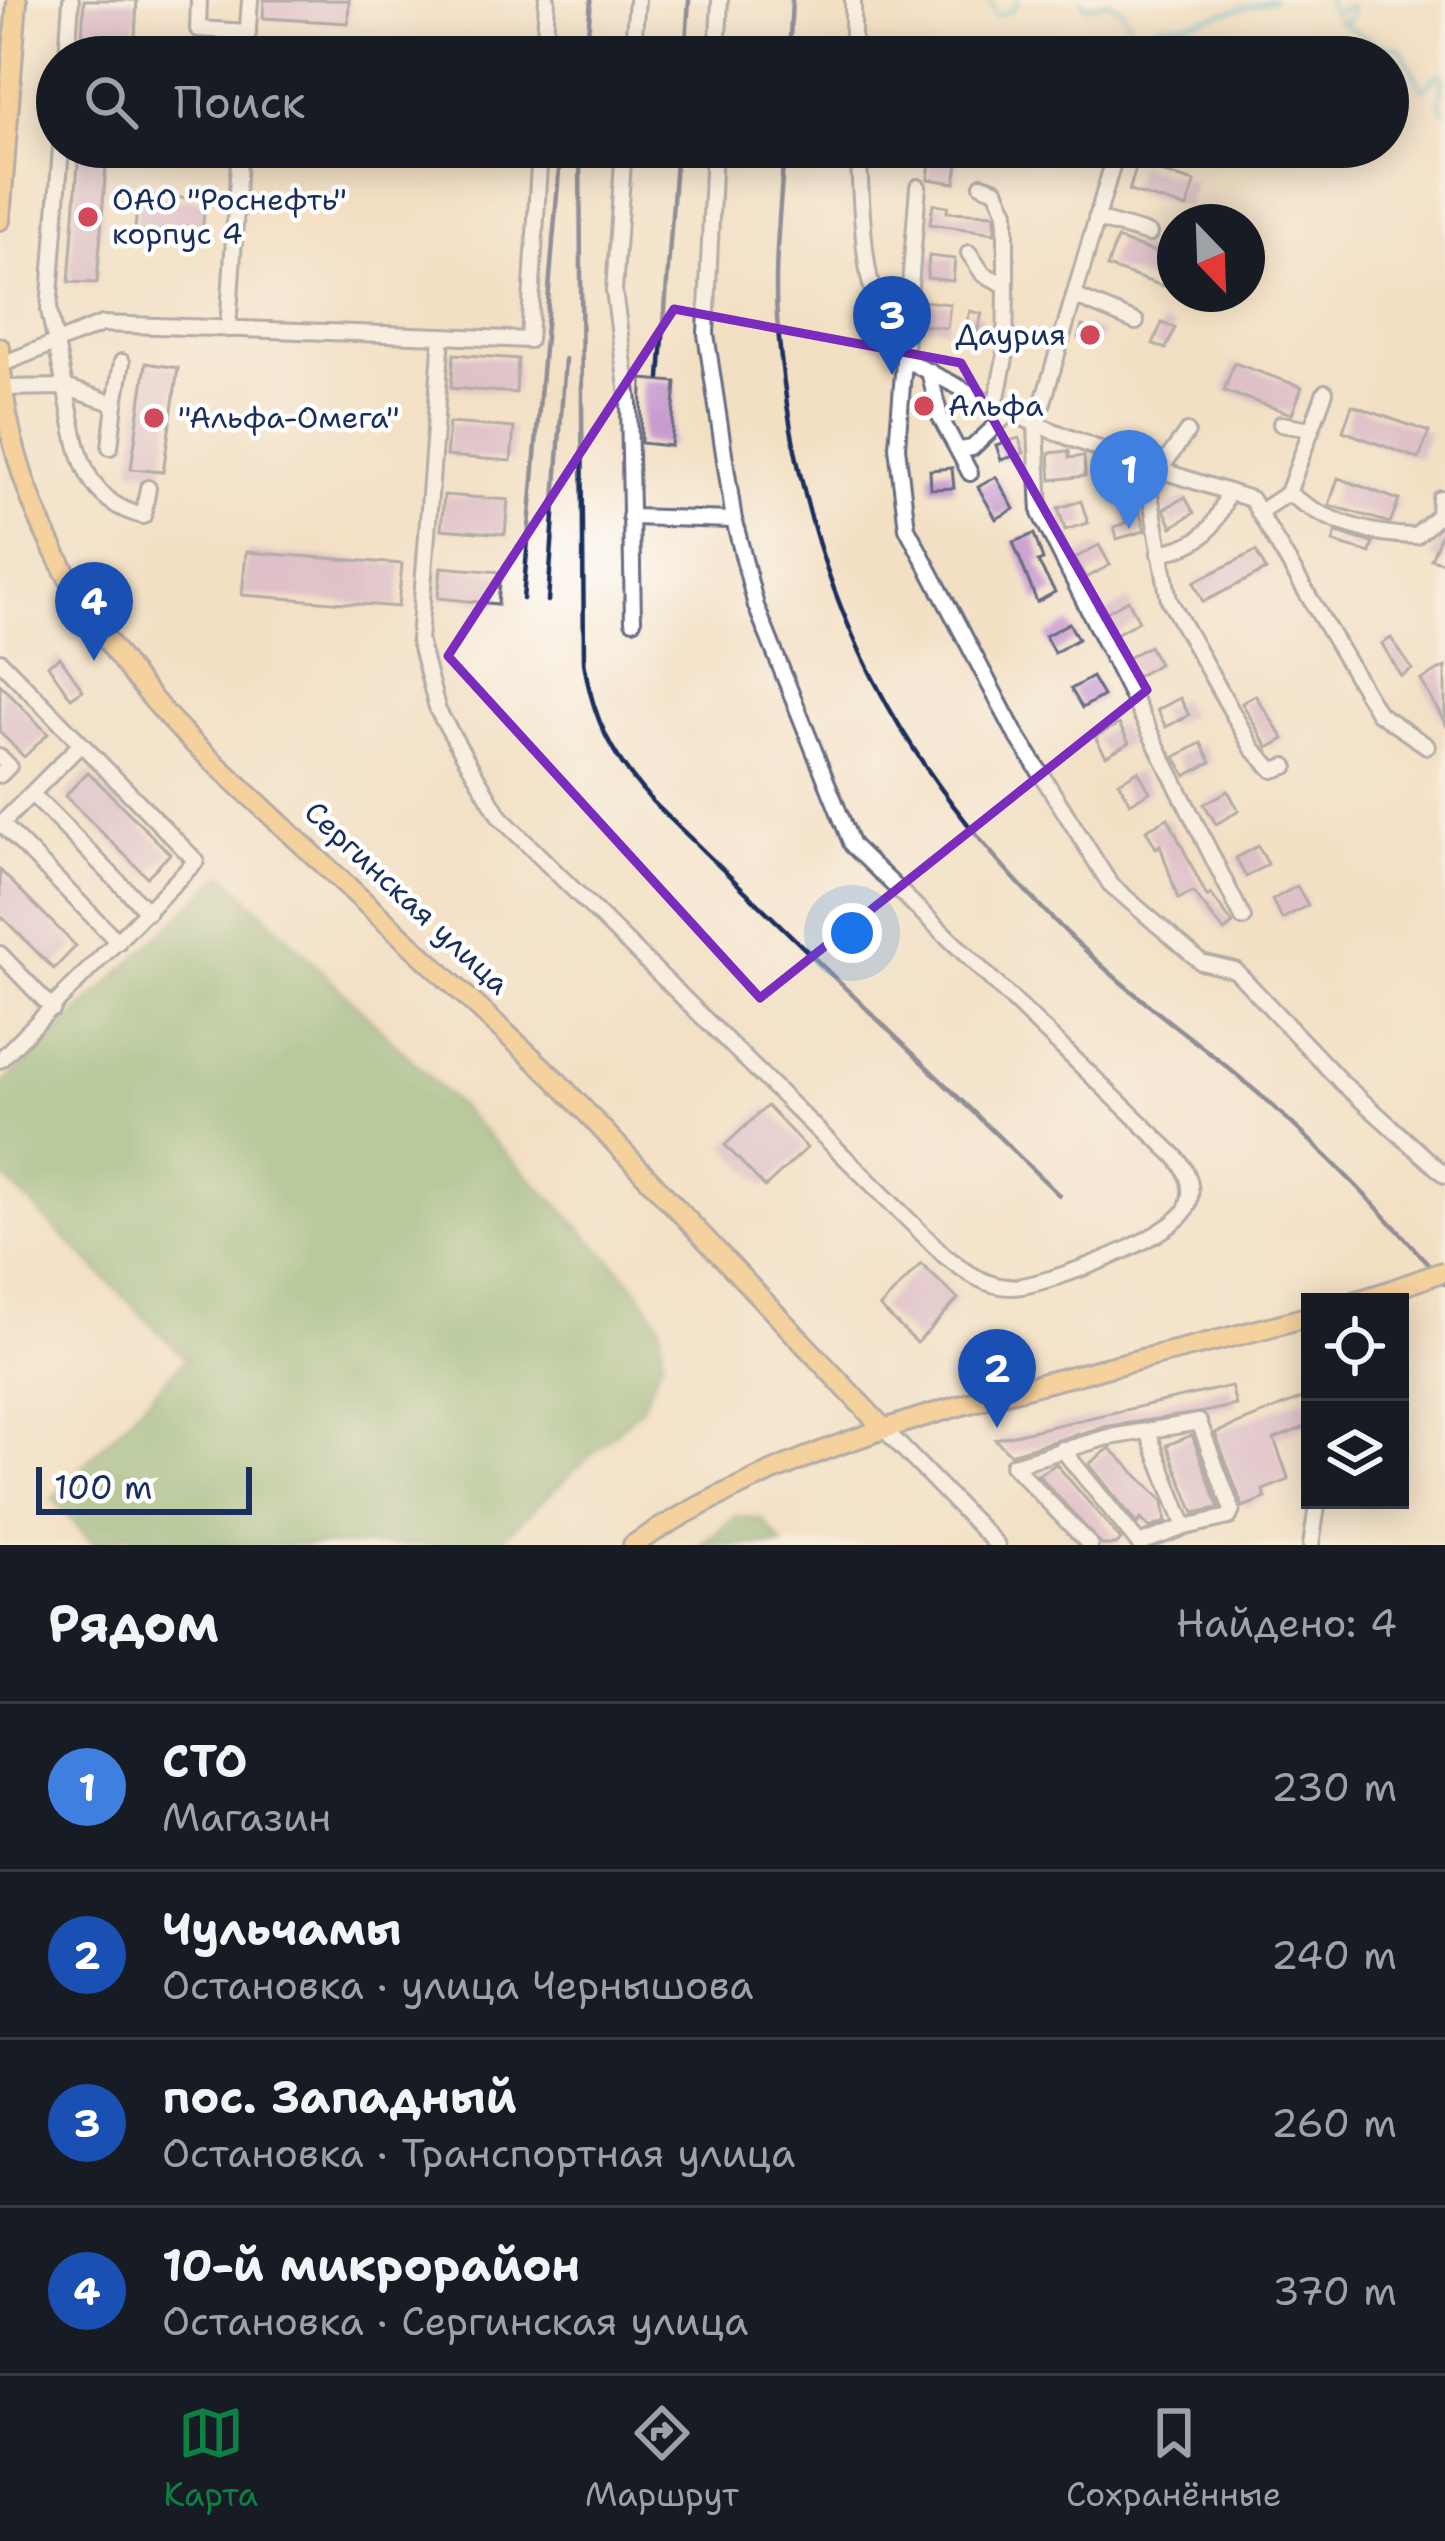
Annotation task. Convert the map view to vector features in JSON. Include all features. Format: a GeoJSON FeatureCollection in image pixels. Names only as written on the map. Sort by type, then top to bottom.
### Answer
{"type":"FeatureCollection","features":[{"type":"Feature","properties":{"kind":"main road"},"geometry":{"type":"LineString","coordinates":[[0,220],[4,104],[17,0]]}},
{"type":"Feature","properties":{"kind":"main road","name":"Сергинская улица"},"geometry":{"type":"LineString","coordinates":[[0,348],[0,388],[54,548],[135,680],[191,741],[464,988],[884,1429]]}},
{"type":"Feature","properties":{"kind":"main road"},"geometry":{"type":"LineString","coordinates":[[1383,1293],[1445,1270]]}},
{"type":"Feature","properties":{"kind":"main road"},"geometry":{"type":"LineString","coordinates":[[633,1545],[765,1470],[884,1429],[1301,1318]]}},
{"type":"Feature","properties":{"kind":"street"},"geometry":{"type":"LineString","coordinates":[[68,36],[71,0]]}},
{"type":"Feature","properties":{"kind":"street"},"geometry":{"type":"LineString","coordinates":[[200,0],[198,29],[248,32]]}},
{"type":"Feature","properties":{"kind":"street"},"geometry":{"type":"LineString","coordinates":[[248,36],[250,0]]}},
{"type":"Feature","properties":{"kind":"street"},"geometry":{"type":"LineString","coordinates":[[545,36],[547,0]]}},
{"type":"Feature","properties":{"kind":"street"},"geometry":{"type":"LineString","coordinates":[[634,36],[637,0]]}},
{"type":"Feature","properties":{"kind":"street"},"geometry":{"type":"LineString","coordinates":[[719,36],[720,0]]}},
{"type":"Feature","properties":{"kind":"street"},"geometry":{"type":"LineString","coordinates":[[853,0],[853,36]]}},
{"type":"Feature","properties":{"kind":"street"},"geometry":{"type":"LineString","coordinates":[[60,168],[50,310],[64,387],[90,482],[101,500],[142,516],[148,488]]}},
{"type":"Feature","properties":{"kind":"street"},"geometry":{"type":"LineString","coordinates":[[228,329],[240,168]]}},
{"type":"Feature","properties":{"kind":"street"},"geometry":{"type":"LineString","coordinates":[[0,365],[102,324],[529,340],[539,168]]}},
{"type":"Feature","properties":{"kind":"street"},"geometry":{"type":"LineString","coordinates":[[623,168],[614,291],[629,402],[632,621]]}},
{"type":"Feature","properties":{"kind":"street"},"geometry":{"type":"LineString","coordinates":[[442,336],[419,640],[438,711],[500,817],[969,1274],[992,1285],[1036,1283],[1166,1230],[1187,1208],[1190,1179],[1185,1167],[852,844],[756,606],[734,520],[706,334],[713,168]]}},
{"type":"Feature","properties":{"kind":"street"},"geometry":{"type":"LineString","coordinates":[[860,168],[867,255],[883,316],[902,355],[1036,426],[1251,499],[1378,713],[1427,746]]}},
{"type":"Feature","properties":{"kind":"street"},"geometry":{"type":"LineString","coordinates":[[1111,168],[1036,426],[1040,513],[1243,918]]}},
{"type":"Feature","properties":{"kind":"street"},"geometry":{"type":"LineString","coordinates":[[960,449],[972,448],[1001,410],[1006,212],[996,190],[982,185]]}},
{"type":"Feature","properties":{"kind":"street"},"geometry":{"type":"LineString","coordinates":[[918,187],[897,447],[907,528],[1014,731],[1110,884],[1201,962],[1235,970],[1342,1083],[1445,1175]]}},
{"type":"Feature","properties":{"kind":"street"},"geometry":{"type":"LineString","coordinates":[[1096,219],[1149,234]]}},
{"type":"Feature","properties":{"kind":"street"},"geometry":{"type":"LineString","coordinates":[[969,253],[983,274],[1006,285]]}},
{"type":"Feature","properties":{"kind":"street"},"geometry":{"type":"LineString","coordinates":[[1074,296],[1136,322]]}},
{"type":"Feature","properties":{"kind":"street"},"geometry":{"type":"LineString","coordinates":[[883,316],[908,301]]}},
{"type":"Feature","properties":{"kind":"street"},"geometry":{"type":"LineString","coordinates":[[110,447],[122,362]]}},
{"type":"Feature","properties":{"kind":"street"},"geometry":{"type":"LineString","coordinates":[[929,371],[940,417],[970,473]]}},
{"type":"Feature","properties":{"kind":"street"},"geometry":{"type":"LineString","coordinates":[[0,388],[64,387],[115,404]]}},
{"type":"Feature","properties":{"kind":"street"},"geometry":{"type":"LineString","coordinates":[[1259,512],[1288,493],[1325,392]]}},
{"type":"Feature","properties":{"kind":"street"},"geometry":{"type":"LineString","coordinates":[[1281,424],[1311,429]]}},
{"type":"Feature","properties":{"kind":"street"},"geometry":{"type":"LineString","coordinates":[[1186,432],[1152,469],[1159,554],[1169,600],[1253,749],[1273,770],[1286,766]]}},
{"type":"Feature","properties":{"kind":"street"},"geometry":{"type":"LineString","coordinates":[[1159,554],[1193,547],[1217,524],[1228,492]]}},
{"type":"Feature","properties":{"kind":"street"},"geometry":{"type":"LineString","coordinates":[[1288,493],[1345,526],[1400,536],[1416,536],[1431,524],[1440,498]]}},
{"type":"Feature","properties":{"kind":"street"},"geometry":{"type":"LineString","coordinates":[[630,517],[734,520]]}},
{"type":"Feature","properties":{"kind":"street"},"geometry":{"type":"LineString","coordinates":[[0,661],[196,861],[0,1060]]}},
{"type":"Feature","properties":{"kind":"street"},"geometry":{"type":"LineString","coordinates":[[80,745],[1,825],[118,942]]}},
{"type":"Feature","properties":{"kind":"street"},"geometry":{"type":"LineString","coordinates":[[0,758],[9,766],[0,775]]}},
{"type":"Feature","properties":{"kind":"street"},"geometry":{"type":"LineString","coordinates":[[32,794],[148,912]]}},
{"type":"Feature","properties":{"kind":"street"},"geometry":{"type":"LineString","coordinates":[[0,954],[52,1009]]}},
{"type":"Feature","properties":{"kind":"street"},"geometry":{"type":"LineString","coordinates":[[1062,1449],[1140,1544],[1229,1517],[1232,1510],[1199,1422],[1062,1449],[1013,1466],[1090,1545]]}},
{"type":"Feature","properties":{"kind":"street"},"geometry":{"type":"LineString","coordinates":[[884,1429],[997,1545]]}},
{"type":"Feature","properties":{"kind":"street"},"geometry":{"type":"LineString","coordinates":[[1148,1432],[1185,1527]]}},
{"type":"Feature","properties":{"kind":"street"},"geometry":{"type":"LineString","coordinates":[[1311,1545],[1317,1509]]}},
{"type":"Feature","properties":{"kind":"highlighted area"},"geometry":{"type":"Polygon","coordinates":[[[674,309],[961,363],[1147,690],[760,998],[448,656],[674,309]]]}},
{"type":"Feature","properties":{"kind":"green space"},"geometry":{"type":"Polygon","coordinates":[[[224,874],[557,1204],[631,1281],[660,1322],[663,1358],[641,1408],[495,1545],[141,1545],[129,1535],[95,1545],[52,1499],[186,1359],[0,1173],[0,1087],[224,874]]]}},
{"type":"Feature","properties":{"kind":"green space"},"geometry":{"type":"Polygon","coordinates":[[[737,1516],[762,1519],[783,1545],[701,1545],[737,1516]]]}},
{"type":"Feature","properties":{"kind":"building"},"geometry":{"type":"Polygon","coordinates":[[[84,0],[137,0],[135,36],[82,36],[84,0]]]}},
{"type":"Feature","properties":{"kind":"building"},"geometry":{"type":"Polygon","coordinates":[[[264,0],[349,0],[348,23],[263,18],[264,0]]]}},
{"type":"Feature","properties":{"kind":"building","name":"ОАО \"Роснефть\" корпус 4"},"geometry":{"type":"Polygon","coordinates":[[[78,168],[106,168],[97,283],[69,282],[78,168]]]}},
{"type":"Feature","properties":{"kind":"building"},"geometry":{"type":"Polygon","coordinates":[[[929,168],[957,168],[955,183],[928,179],[929,168]]]}},
{"type":"Feature","properties":{"kind":"building"},"geometry":{"type":"Polygon","coordinates":[[[1136,168],[1195,182],[1188,204],[1129,191],[1136,168]]]}},
{"type":"Feature","properties":{"kind":"building"},"geometry":{"type":"Polygon","coordinates":[[[138,194],[205,200],[202,235],[135,230],[138,194]]]}},
{"type":"Feature","properties":{"kind":"building"},"geometry":{"type":"Polygon","coordinates":[[[933,204],[948,206],[947,212],[995,214],[995,233],[930,224],[933,204]]]}},
{"type":"Feature","properties":{"kind":"building"},"geometry":{"type":"Polygon","coordinates":[[[1117,239],[1157,253],[1157,284],[1107,267],[1117,239]]]}},
{"type":"Feature","properties":{"kind":"building"},"geometry":{"type":"Polygon","coordinates":[[[929,256],[955,259],[953,281],[927,278],[929,256]]]}},
{"type":"Feature","properties":{"kind":"building"},"geometry":{"type":"Polygon","coordinates":[[[923,301],[950,304],[947,328],[920,325],[923,301]]]}},
{"type":"Feature","properties":{"kind":"building"},"geometry":{"type":"Polygon","coordinates":[[[970,311],[982,314],[975,339],[963,336],[970,311]]]}},
{"type":"Feature","properties":{"kind":"building"},"geometry":{"type":"Polygon","coordinates":[[[1162,323],[1175,328],[1166,349],[1153,344],[1162,323]]]}},
{"type":"Feature","properties":{"kind":"building","name":"Даурия"},"geometry":{"type":"Polygon","coordinates":[[[1082,326],[1103,332],[1099,344],[1078,338],[1082,326]]]}},
{"type":"Feature","properties":{"kind":"building"},"geometry":{"type":"Polygon","coordinates":[[[454,354],[518,359],[516,393],[451,388],[454,354]]]}},
{"type":"Feature","properties":{"kind":"building","name":"\"Альфа-Омега\""},"geometry":{"type":"Polygon","coordinates":[[[146,363],[178,368],[163,472],[131,469],[146,363]]]}},
{"type":"Feature","properties":{"kind":"building"},"geometry":{"type":"Polygon","coordinates":[[[1234,363],[1302,387],[1292,414],[1224,391],[1234,363]]]}},
{"type":"Feature","properties":{"kind":"building"},"geometry":{"type":"Polygon","coordinates":[[[642,379],[676,382],[671,446],[641,443],[642,379]]]}},
{"type":"Feature","properties":{"kind":"building"},"geometry":{"type":"Polygon","coordinates":[[[1352,405],[1429,432],[1419,459],[1343,431],[1352,405]]]}},
{"type":"Feature","properties":{"kind":"building"},"geometry":{"type":"Polygon","coordinates":[[[449,423],[514,428],[511,461],[446,456],[449,423]]]}},
{"type":"Feature","properties":{"kind":"building"},"geometry":{"type":"Polygon","coordinates":[[[1019,438],[1024,453],[1001,460],[996,445],[1019,438]]]}},
{"type":"Feature","properties":{"kind":"building"},"geometry":{"type":"Polygon","coordinates":[[[1069,451],[1069,458],[1084,456],[1085,476],[1051,480],[1049,453],[1069,451]]]}},
{"type":"Feature","properties":{"kind":"building"},"geometry":{"type":"Polygon","coordinates":[[[952,468],[954,488],[931,489],[930,470],[952,468]]]}},
{"type":"Feature","properties":{"kind":"building"},"geometry":{"type":"Polygon","coordinates":[[[996,477],[1014,509],[996,519],[978,487],[996,477]]]}},
{"type":"Feature","properties":{"kind":"building"},"geometry":{"type":"Polygon","coordinates":[[[1338,478],[1399,500],[1390,523],[1329,505],[1338,478]]]}},
{"type":"Feature","properties":{"kind":"building"},"geometry":{"type":"Polygon","coordinates":[[[1132,485],[1145,531],[1117,539],[1114,527],[1126,523],[1115,491],[1132,485]]]}},
{"type":"Feature","properties":{"kind":"building"},"geometry":{"type":"Polygon","coordinates":[[[444,495],[508,500],[505,534],[441,529],[444,495]]]}},
{"type":"Feature","properties":{"kind":"building"},"geometry":{"type":"Polygon","coordinates":[[[1185,497],[1194,513],[1172,527],[1164,509],[1185,497]]]}},
{"type":"Feature","properties":{"kind":"building"},"geometry":{"type":"Polygon","coordinates":[[[1081,501],[1088,523],[1065,530],[1058,508],[1081,501]]]}},
{"type":"Feature","properties":{"kind":"building"},"geometry":{"type":"Polygon","coordinates":[[[1445,525],[1445,563],[1431,559],[1445,525]]]}},
{"type":"Feature","properties":{"kind":"building"},"geometry":{"type":"Polygon","coordinates":[[[1336,532],[1373,543],[1370,553],[1333,542],[1336,532]]]}},
{"type":"Feature","properties":{"kind":"building"},"geometry":{"type":"Polygon","coordinates":[[[1034,534],[1043,560],[1038,562],[1055,592],[1037,602],[1013,542],[1034,534]]]}},
{"type":"Feature","properties":{"kind":"building"},"geometry":{"type":"Polygon","coordinates":[[[1099,545],[1110,565],[1086,578],[1075,558],[1099,545]]]}},
{"type":"Feature","properties":{"kind":"building"},"geometry":{"type":"Polygon","coordinates":[[[1256,551],[1266,570],[1203,602],[1194,582],[1256,551]]]}},
{"type":"Feature","properties":{"kind":"building"},"geometry":{"type":"Polygon","coordinates":[[[246,552],[402,564],[398,607],[242,595],[246,552]]]}},
{"type":"Feature","properties":{"kind":"building"},"geometry":{"type":"Polygon","coordinates":[[[441,567],[501,572],[498,604],[438,598],[441,567]]]}},
{"type":"Feature","properties":{"kind":"building"},"geometry":{"type":"Polygon","coordinates":[[[1128,600],[1139,621],[1114,635],[1103,614],[1128,600]]]}},
{"type":"Feature","properties":{"kind":"building"},"geometry":{"type":"Polygon","coordinates":[[[1069,623],[1078,639],[1054,653],[1045,636],[1069,623]]]}},
{"type":"Feature","properties":{"kind":"building"},"geometry":{"type":"Polygon","coordinates":[[[1391,638],[1412,669],[1401,676],[1382,644],[1391,638]]]}},
{"type":"Feature","properties":{"kind":"building"},"geometry":{"type":"Polygon","coordinates":[[[1149,646],[1159,664],[1136,677],[1126,659],[1149,646]]]}},
{"type":"Feature","properties":{"kind":"building"},"geometry":{"type":"Polygon","coordinates":[[[60,657],[83,690],[71,698],[48,665],[60,657]]]}},
{"type":"Feature","properties":{"kind":"building"},"geometry":{"type":"Polygon","coordinates":[[[1445,667],[1445,723],[1421,680],[1445,667]]]}},
{"type":"Feature","properties":{"kind":"building"},"geometry":{"type":"Polygon","coordinates":[[[1092,677],[1103,696],[1082,708],[1071,689],[1092,677]]]}},
{"type":"Feature","properties":{"kind":"building"},"geometry":{"type":"Polygon","coordinates":[[[0,684],[48,734],[24,757],[0,732],[0,684]]]}},
{"type":"Feature","properties":{"kind":"building"},"geometry":{"type":"Polygon","coordinates":[[[1255,695],[1284,739],[1268,748],[1242,703],[1255,695]]]}},
{"type":"Feature","properties":{"kind":"building"},"geometry":{"type":"Polygon","coordinates":[[[1180,698],[1189,715],[1166,727],[1157,710],[1180,698]]]}},
{"type":"Feature","properties":{"kind":"building"},"geometry":{"type":"Polygon","coordinates":[[[1119,724],[1129,743],[1106,756],[1095,737],[1119,724]]]}},
{"type":"Feature","properties":{"kind":"building"},"geometry":{"type":"Polygon","coordinates":[[[1201,743],[1211,762],[1186,776],[1175,757],[1201,743]]]}},
{"type":"Feature","properties":{"kind":"building"},"geometry":{"type":"Polygon","coordinates":[[[1138,771],[1150,792],[1130,803],[1119,782],[1138,771]]]}},
{"type":"Feature","properties":{"kind":"building"},"geometry":{"type":"Polygon","coordinates":[[[88,772],[170,854],[147,877],[65,796],[88,772]]]}},
{"type":"Feature","properties":{"kind":"building"},"geometry":{"type":"Polygon","coordinates":[[[1228,791],[1239,811],[1216,824],[1204,804],[1228,791]]]}},
{"type":"Feature","properties":{"kind":"building"},"geometry":{"type":"Polygon","coordinates":[[[1168,818],[1207,897],[1211,894],[1233,924],[1224,931],[1193,892],[1178,899],[1160,845],[1156,848],[1146,830],[1168,818]]]}},
{"type":"Feature","properties":{"kind":"building"},"geometry":{"type":"Polygon","coordinates":[[[1258,846],[1268,864],[1246,877],[1236,858],[1258,846]]]}},
{"type":"Feature","properties":{"kind":"building"},"geometry":{"type":"Polygon","coordinates":[[[0,870],[76,946],[54,969],[0,915],[0,870]]]}},
{"type":"Feature","properties":{"kind":"building"},"geometry":{"type":"Polygon","coordinates":[[[1297,886],[1308,905],[1282,919],[1272,900],[1297,886]]]}},
{"type":"Feature","properties":{"kind":"building"},"geometry":{"type":"Polygon","coordinates":[[[767,1106],[807,1148],[765,1187],[725,1145],[767,1106]]]}},
{"type":"Feature","properties":{"kind":"building"},"geometry":{"type":"Polygon","coordinates":[[[921,1264],[958,1299],[917,1343],[880,1307],[921,1264]]]}},
{"type":"Feature","properties":{"kind":"building"},"geometry":{"type":"Polygon","coordinates":[[[1231,1386],[1236,1405],[1103,1427],[1010,1454],[995,1439],[1231,1386]]]}},
{"type":"Feature","properties":{"kind":"building"},"geometry":{"type":"Polygon","coordinates":[[[1301,1399],[1301,1428],[1274,1439],[1289,1480],[1263,1490],[1266,1498],[1243,1507],[1215,1433],[1301,1399]]]}},
{"type":"Feature","properties":{"kind":"building"},"geometry":{"type":"Polygon","coordinates":[[[1192,1435],[1219,1508],[1194,1513],[1167,1445],[1192,1435]]]}},
{"type":"Feature","properties":{"kind":"building"},"geometry":{"type":"Polygon","coordinates":[[[1110,1448],[1163,1501],[1166,1522],[1150,1528],[1141,1519],[1137,1524],[1089,1464],[1110,1448]]]}},
{"type":"Feature","properties":{"kind":"building"},"geometry":{"type":"Polygon","coordinates":[[[1056,1464],[1121,1540],[1116,1545],[1102,1545],[1038,1475],[1056,1464]]]}},
{"type":"Feature","properties":{"kind":"waterway"},"geometry":{"type":"LineString","coordinates":[[990,0],[996,16],[1012,10],[1018,0]]}},
{"type":"Feature","properties":{"kind":"waterway"},"geometry":{"type":"LineString","coordinates":[[1082,0],[1086,7],[1108,1],[1122,10],[1136,36]]}},
{"type":"Feature","properties":{"kind":"waterway"},"geometry":{"type":"LineString","coordinates":[[1143,36],[1161,23],[1185,23],[1273,0]]}},
{"type":"Feature","properties":{"kind":"waterway"},"geometry":{"type":"LineString","coordinates":[[1327,0],[1332,13],[1351,7],[1350,19],[1336,20],[1364,36]]}},
{"type":"Feature","properties":{"kind":"waterway"},"geometry":{"type":"LineString","coordinates":[[1409,64],[1423,90],[1439,74],[1443,78],[1440,104],[1445,111]]}},
{"type":"Feature","properties":{"kind":"railway"},"geometry":{"type":"LineString","coordinates":[[588,36],[591,0]]}},
{"type":"Feature","properties":{"kind":"railway"},"geometry":{"type":"LineString","coordinates":[[686,36],[689,0]]}},
{"type":"Feature","properties":{"kind":"railway"},"geometry":{"type":"LineString","coordinates":[[790,36],[792,0]]}},
{"type":"Feature","properties":{"kind":"railway"},"geometry":{"type":"LineString","coordinates":[[523,599],[559,168]]}},
{"type":"Feature","properties":{"kind":"railway"},"geometry":{"type":"LineString","coordinates":[[580,168],[584,662],[607,738],[653,802],[1059,1195]]}},
{"type":"Feature","properties":{"kind":"railway"},"geometry":{"type":"LineString","coordinates":[[660,378],[675,168]]}},
{"type":"Feature","properties":{"kind":"railway"},"geometry":{"type":"LineString","coordinates":[[783,168],[776,307],[790,425],[810,515],[838,599],[873,678],[917,754],[1029,895],[1114,976],[1289,1120],[1445,1284]]}},
{"type":"Feature","properties":{"kind":"railway"},"geometry":{"type":"LineString","coordinates":[[548,601],[565,359]]}},
{"type":"Feature","properties":{"kind":"place","name":"ОАО \"Роснефть\" корпус 4"},"geometry":{"type":"Point","coordinates":[88,217]}},
{"type":"Feature","properties":{"kind":"place","name":"Даурия"},"geometry":{"type":"Point","coordinates":[1090,335]}},
{"type":"Feature","properties":{"kind":"place","name":"пос. Западный"},"geometry":{"type":"Point","coordinates":[892,375]}},
{"type":"Feature","properties":{"kind":"place","name":"Альфа"},"geometry":{"type":"Point","coordinates":[924,406]}},
{"type":"Feature","properties":{"kind":"place","name":"\"Альфа-Омега\""},"geometry":{"type":"Point","coordinates":[154,418]}},
{"type":"Feature","properties":{"kind":"place","name":"СТО"},"geometry":{"type":"Point","coordinates":[1129,529]}},
{"type":"Feature","properties":{"kind":"place","name":"10-й микрорайон"},"geometry":{"type":"Point","coordinates":[94,661]}},
{"type":"Feature","properties":{"kind":"place","name":"Чульчамы"},"geometry":{"type":"Point","coordinates":[997,1428]}}]}
